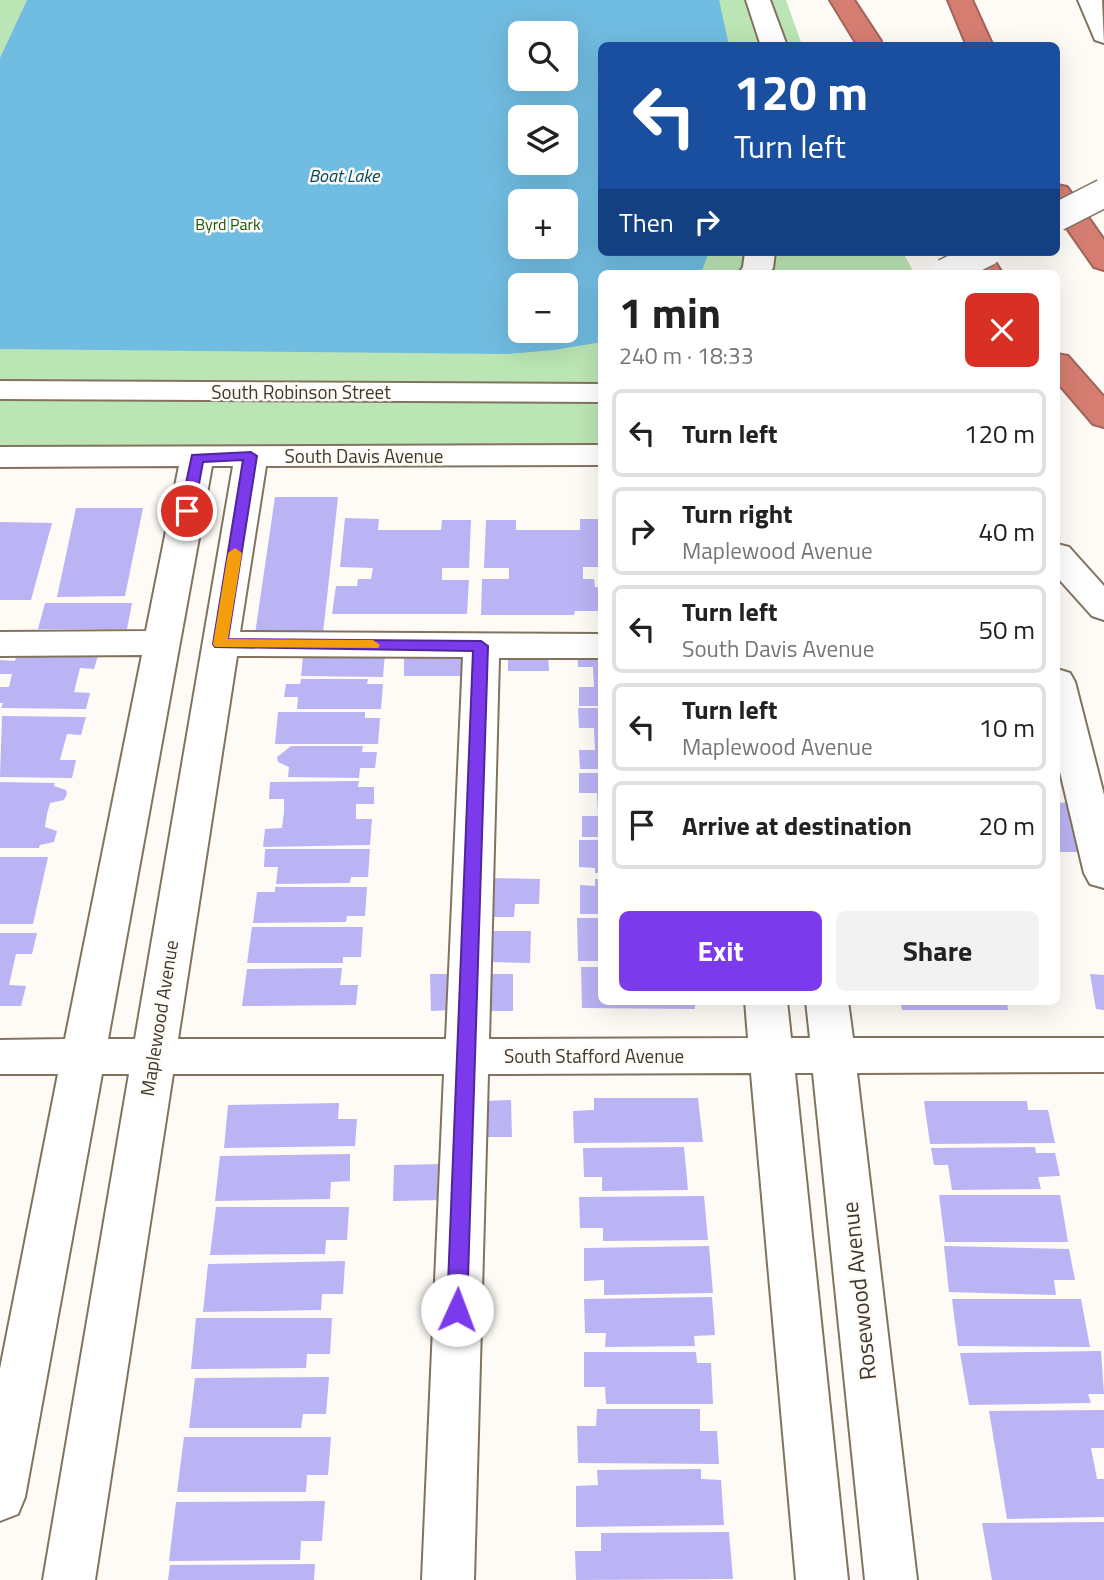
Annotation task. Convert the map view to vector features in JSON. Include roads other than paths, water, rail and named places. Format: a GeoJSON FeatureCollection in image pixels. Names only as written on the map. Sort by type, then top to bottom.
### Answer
{"type":"FeatureCollection","features":[{"type":"Feature","properties":{"kind":"highway"},"geometry":{"type":"LineString","coordinates":[[842,0],[868,42]]}},
{"type":"Feature","properties":{"kind":"highway"},"geometry":{"type":"LineString","coordinates":[[857,0],[869,42]]}},
{"type":"Feature","properties":{"kind":"highway"},"geometry":{"type":"LineString","coordinates":[[960,0],[978,42]]}},
{"type":"Feature","properties":{"kind":"highway"},"geometry":{"type":"LineString","coordinates":[[1060,197],[1104,261]]}},
{"type":"Feature","properties":{"kind":"highway"},"geometry":{"type":"LineString","coordinates":[[1060,366],[1104,417]]}},
{"type":"Feature","properties":{"kind":"street"},"geometry":{"type":"LineString","coordinates":[[758,0],[773,42]]}},
{"type":"Feature","properties":{"kind":"street"},"geometry":{"type":"LineString","coordinates":[[1090,0],[1104,35]]}},
{"type":"Feature","properties":{"kind":"street"},"geometry":{"type":"LineString","coordinates":[[1060,216],[1104,194]]}},
{"type":"Feature","properties":{"kind":"street"},"geometry":{"type":"LineString","coordinates":[[951,270],[979,256]]}},
{"type":"Feature","properties":{"kind":"street","name":"South Robinson Street"},"geometry":{"type":"LineString","coordinates":[[0,390],[598,393]]}},
{"type":"Feature","properties":{"kind":"street","name":"South Davis Avenue"},"geometry":{"type":"LineString","coordinates":[[0,457],[598,455]]}},
{"type":"Feature","properties":{"kind":"street","name":"Maplewood Avenue"},"geometry":{"type":"LineString","coordinates":[[69,1580],[251,456]]}},
{"type":"Feature","properties":{"kind":"street"},"geometry":{"type":"LineString","coordinates":[[0,1497],[197,458]]}},
{"type":"Feature","properties":{"kind":"street"},"geometry":{"type":"LineString","coordinates":[[1060,558],[1104,608]]}},
{"type":"Feature","properties":{"kind":"street"},"geometry":{"type":"LineString","coordinates":[[0,644],[162,643]]}},
{"type":"Feature","properties":{"kind":"street"},"geometry":{"type":"LineString","coordinates":[[220,644],[598,646]]}},
{"type":"Feature","properties":{"kind":"street"},"geometry":{"type":"LineString","coordinates":[[448,1580],[481,646]]}},
{"type":"Feature","properties":{"kind":"street"},"geometry":{"type":"LineString","coordinates":[[1060,694],[1104,873]]}},
{"type":"Feature","properties":{"kind":"street"},"geometry":{"type":"LineString","coordinates":[[766,1005],[822,1580]]}},
{"type":"Feature","properties":{"kind":"street","name":"Rosewood Avenue"},"geometry":{"type":"LineString","coordinates":[[827,1005],[891,1580]]}},
{"type":"Feature","properties":{"kind":"street","name":"South Stafford Avenue"},"geometry":{"type":"LineString","coordinates":[[0,1057],[1104,1055]]}},
{"type":"Feature","properties":{"kind":"water","name":"Boat Lake"},"geometry":{"type":"Polygon","coordinates":[[[27,0],[719,0],[728,42],[598,42],[598,256],[707,256],[702,270],[598,270],[598,343],[507,354],[0,349],[0,58],[27,0]]]}},
{"type":"Feature","properties":{"kind":"park label","name":"Byrd Park"},"geometry":{"type":"Point","coordinates":[228,224]}}]}
